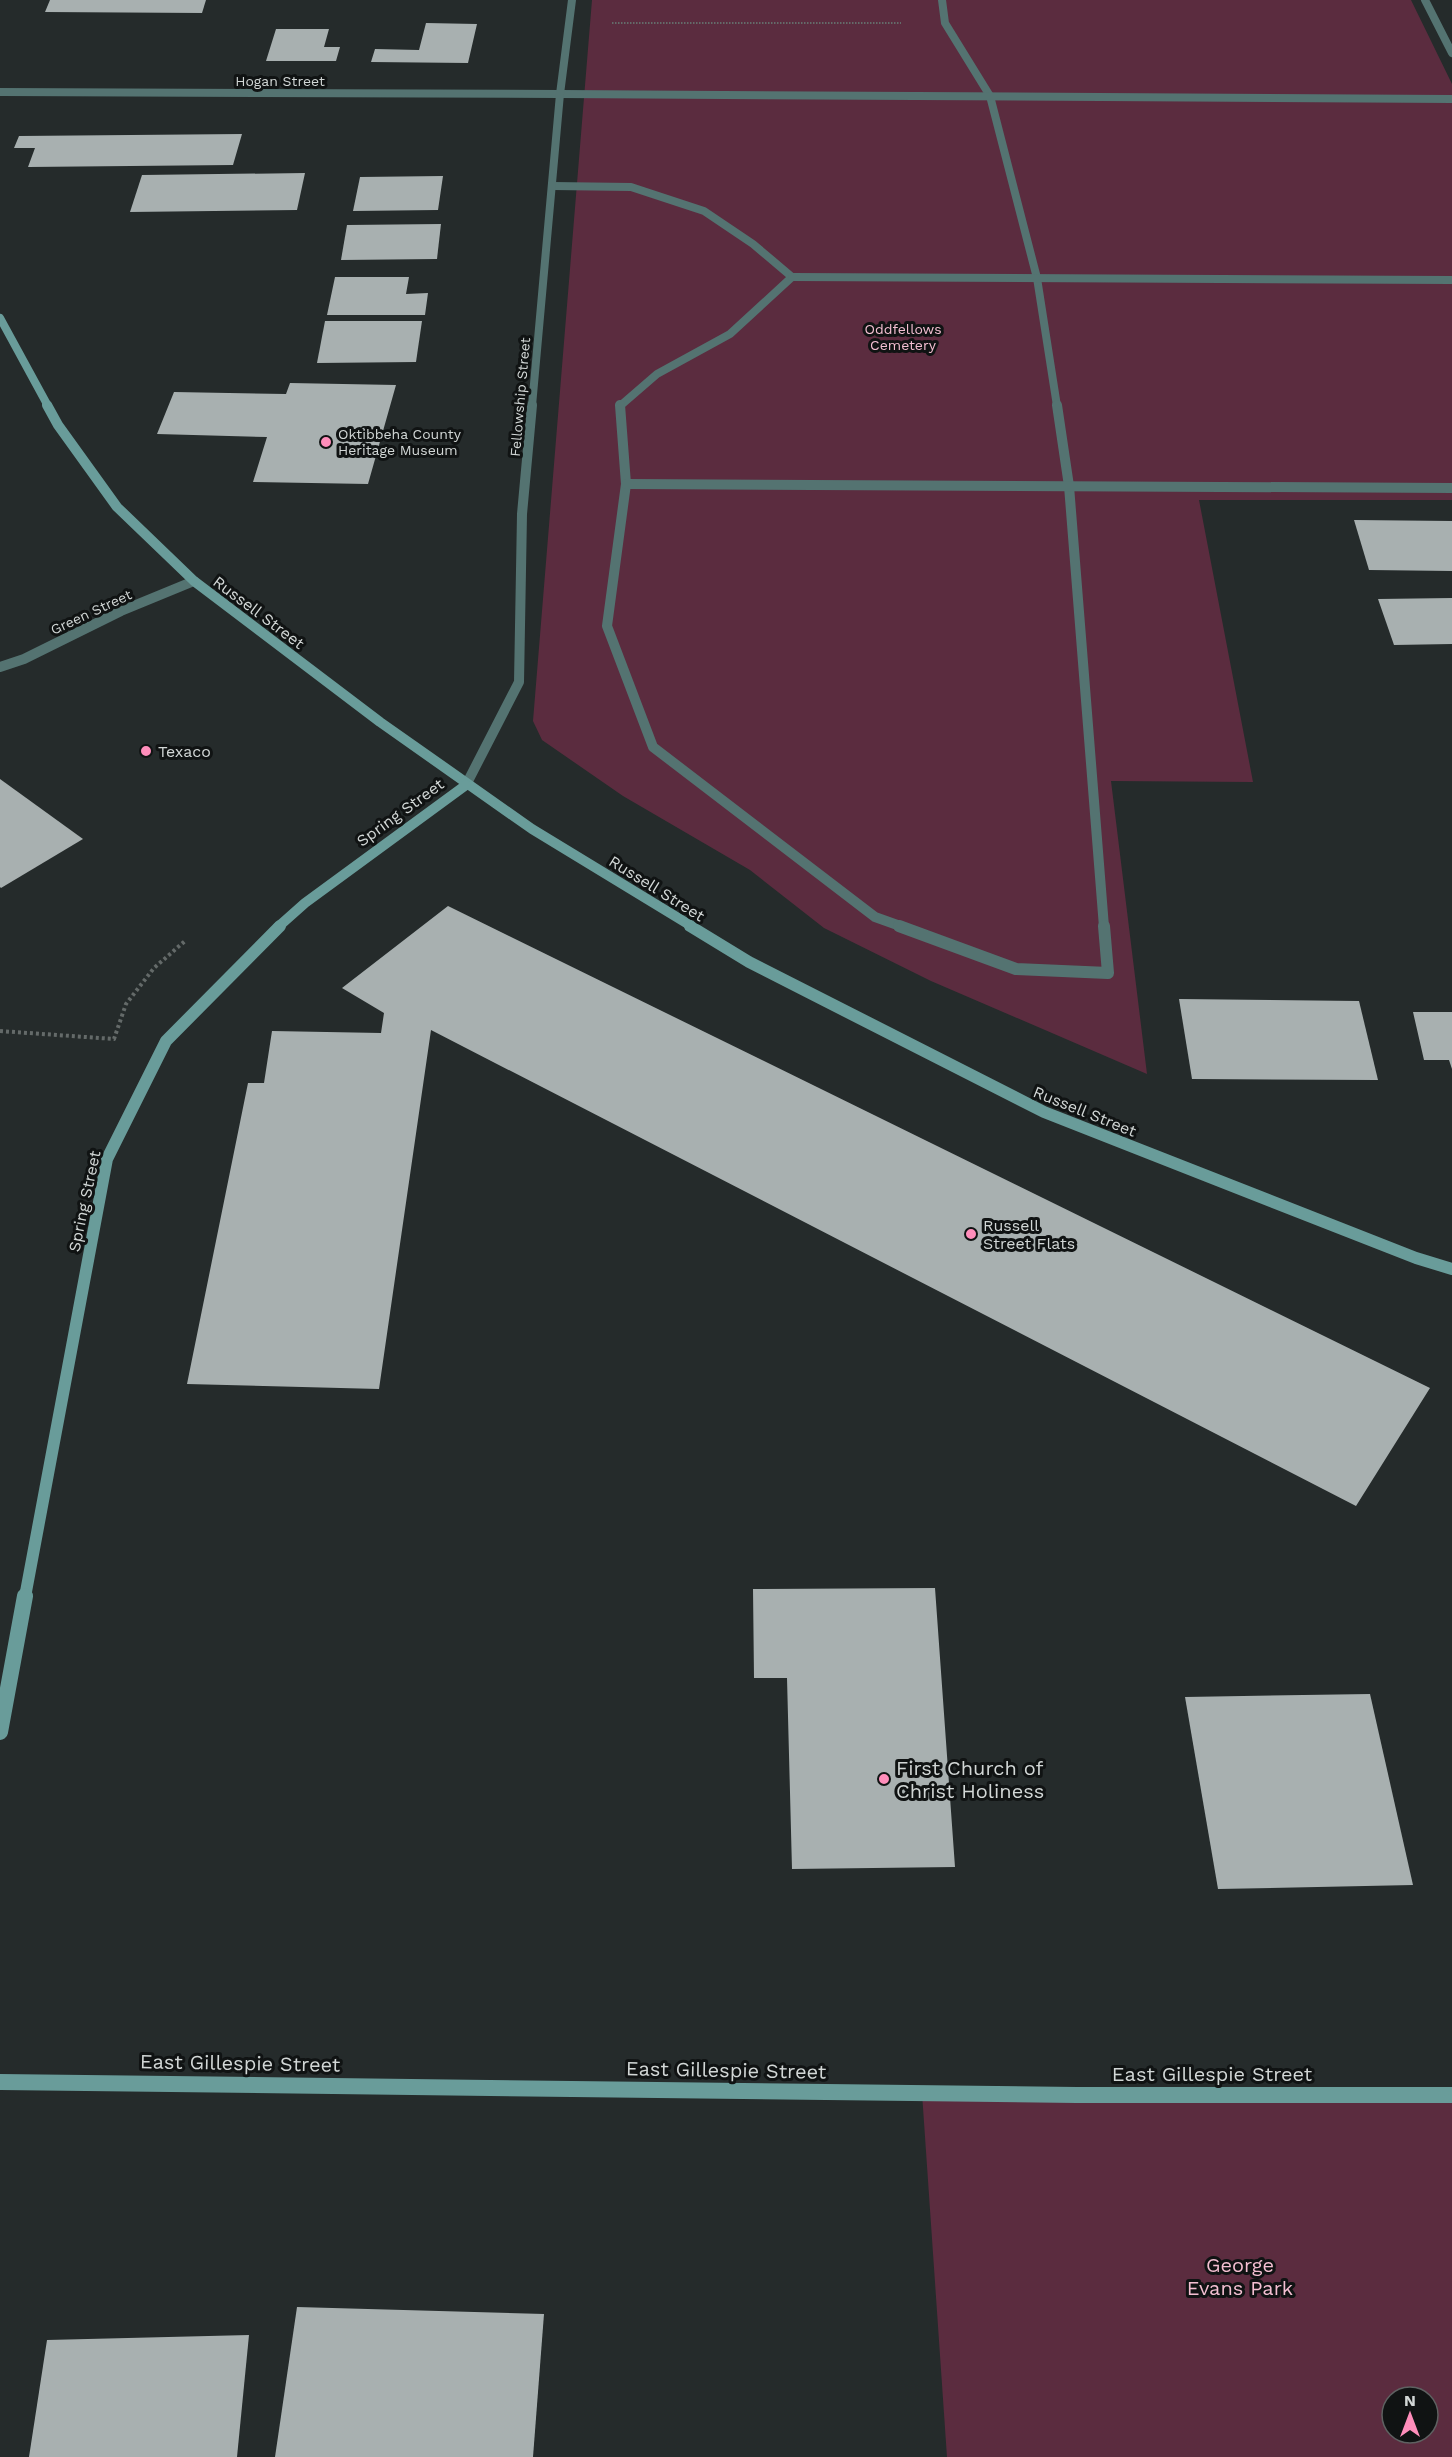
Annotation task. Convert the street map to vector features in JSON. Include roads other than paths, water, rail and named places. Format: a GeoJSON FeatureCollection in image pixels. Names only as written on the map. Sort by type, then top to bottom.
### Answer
{"type":"FeatureCollection","features":[{"type":"Feature","properties":{"kind":"street","name":"Fellowship Street"},"geometry":{"type":"LineString","coordinates":[[466,784],[519,682],[522,514],[560,94],[572,0]]}},
{"type":"Feature","properties":{"kind":"street"},"geometry":{"type":"LineString","coordinates":[[792,277],[730,334],[657,374],[620,405],[626,484],[607,626],[654,747],[875,917],[1016,969],[1108,973],[1069,486],[1037,278],[990,96],[945,23],[942,0]]}},
{"type":"Feature","properties":{"kind":"street"},"geometry":{"type":"LineString","coordinates":[[1425,0],[1452,53]]}},
{"type":"Feature","properties":{"kind":"street","name":"Hogan Street"},"geometry":{"type":"LineString","coordinates":[[0,92],[1452,99]]}},
{"type":"Feature","properties":{"kind":"street"},"geometry":{"type":"LineString","coordinates":[[553,186],[631,188],[704,210],[753,244],[792,277],[1452,280]]}},
{"type":"Feature","properties":{"kind":"street","name":"Russell Street"},"geometry":{"type":"LineString","coordinates":[[0,318],[58,425],[117,507],[194,581],[347,698],[542,836],[748,962],[1044,1112],[1405,1254],[1452,1269]]}},
{"type":"Feature","properties":{"kind":"street"},"geometry":{"type":"LineString","coordinates":[[626,484],[1452,488]]}},
{"type":"Feature","properties":{"kind":"street","name":"Green Street"},"geometry":{"type":"LineString","coordinates":[[0,667],[24,659],[121,611],[194,581]]}},
{"type":"Feature","properties":{"kind":"street","name":"Spring Street"},"geometry":{"type":"LineString","coordinates":[[0,1732],[107,1159],[161,1050],[174,1033],[261,943],[305,903],[466,784]]}},
{"type":"Feature","properties":{"kind":"street","name":"East Gillespie Street"},"geometry":{"type":"LineString","coordinates":[[0,2082],[1053,2095],[1452,2095]]}},
{"type":"Feature","properties":{"kind":"place","name":"Oktibbeha County Heritage Museum"},"geometry":{"type":"Point","coordinates":[326,442]}},
{"type":"Feature","properties":{"kind":"place","name":"Texaco"},"geometry":{"type":"Point","coordinates":[146,751]}},
{"type":"Feature","properties":{"kind":"place","name":"Russell Street Flats"},"geometry":{"type":"Point","coordinates":[971,1234]}},
{"type":"Feature","properties":{"kind":"place","name":"First Church of Christ Holiness"},"geometry":{"type":"Point","coordinates":[884,1779]}},
{"type":"Feature","properties":{"kind":"park label","name":"Oddfellows Cemetery"},"geometry":{"type":"Point","coordinates":[903,338]}},
{"type":"Feature","properties":{"kind":"park label","name":"George Evans Park"},"geometry":{"type":"Point","coordinates":[1240,2276]}}]}
